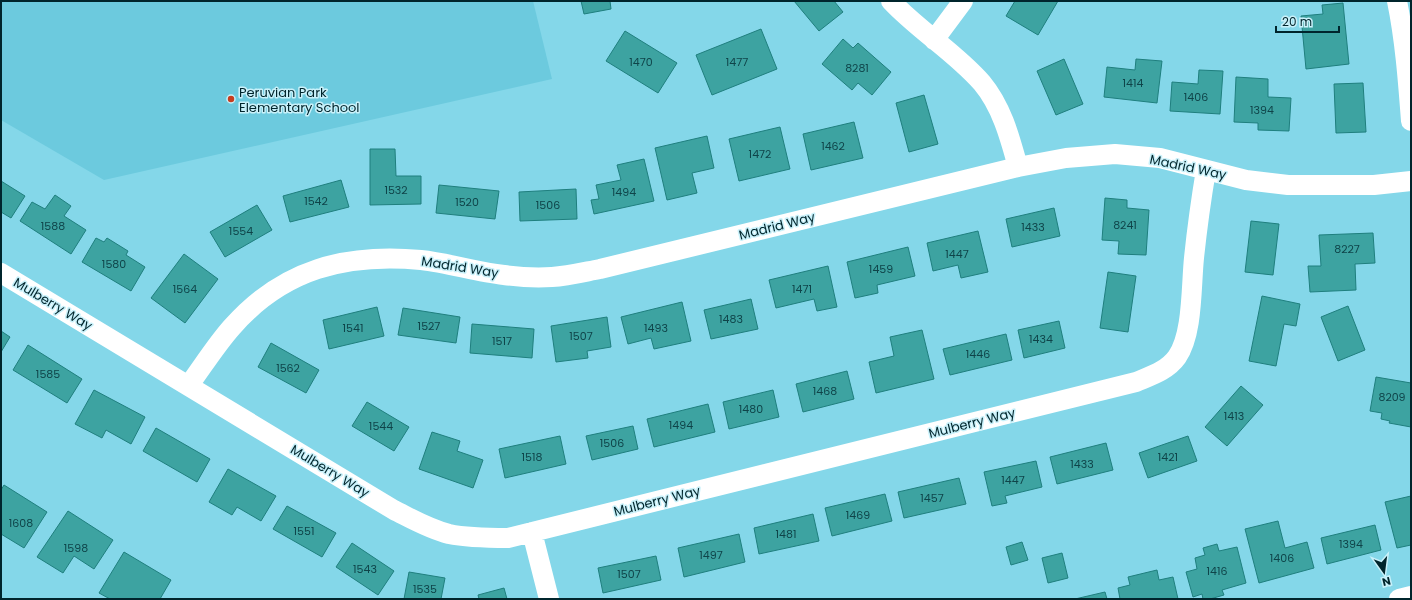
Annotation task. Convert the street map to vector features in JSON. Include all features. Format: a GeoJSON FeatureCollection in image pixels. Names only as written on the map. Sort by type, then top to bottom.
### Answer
{"type":"FeatureCollection","features":[{"type":"Feature","properties":{"kind":"street"},"geometry":{"type":"LineString","coordinates":[[891,1],[934,40],[960,61],[982,84],[1001,115],[1018,167]]}},
{"type":"Feature","properties":{"kind":"street"},"geometry":{"type":"LineString","coordinates":[[934,40],[963,1]]}},
{"type":"Feature","properties":{"kind":"street"},"geometry":{"type":"LineString","coordinates":[[1397,1],[1401,20],[1407,70],[1411,121]]}},
{"type":"Feature","properties":{"kind":"street","name":"Madrid Way"},"geometry":{"type":"LineString","coordinates":[[189,385],[232,327],[260,301],[292,279],[326,266],[362,259],[392,258],[422,260],[504,275],[553,277],[600,269],[1018,167],[1066,158],[1115,154],[1160,158],[1246,180],[1288,185],[1374,185],[1411,181]]}},
{"type":"Feature","properties":{"kind":"street","name":"Mulberry Way"},"geometry":{"type":"LineString","coordinates":[[1,273],[394,510],[420,524],[449,534],[479,538],[508,538],[1136,382],[1163,371],[1177,358],[1185,340],[1189,316],[1199,210],[1206,170]]}},
{"type":"Feature","properties":{"kind":"street"},"geometry":{"type":"LineString","coordinates":[[532,532],[549,599]]}},
{"type":"Feature","properties":{"kind":"street"},"geometry":{"type":"LineString","coordinates":[[1399,599],[1411,596]]}},
{"type":"Feature","properties":{"kind":"shaded area","name":"Peruvian Park Elementary School"},"geometry":{"type":"Polygon","coordinates":[[[1,1],[533,1],[552,79],[104,180],[1,120],[1,1]]]}},
{"type":"Feature","properties":{"kind":"building"},"geometry":{"type":"Polygon","coordinates":[[[581,1],[610,1],[611,9],[584,14],[581,1]]]}},
{"type":"Feature","properties":{"kind":"building"},"geometry":{"type":"Polygon","coordinates":[[[794,1],[834,1],[843,12],[819,31],[794,1]]]}},
{"type":"Feature","properties":{"kind":"building"},"geometry":{"type":"Polygon","coordinates":[[[1015,1],[1058,1],[1038,35],[1006,16],[1015,1]]]}},
{"type":"Feature","properties":{"kind":"building"},"geometry":{"type":"Polygon","coordinates":[[[1343,3],[1349,64],[1306,69],[1301,16],[1323,14],[1322,5],[1343,3]]]}},
{"type":"Feature","properties":{"kind":"building"},"geometry":{"type":"Polygon","coordinates":[[[761,29],[777,69],[712,95],[696,55],[761,29]]]}},
{"type":"Feature","properties":{"kind":"building"},"geometry":{"type":"Polygon","coordinates":[[[625,31],[677,63],[658,93],[606,61],[625,31]]]}},
{"type":"Feature","properties":{"kind":"building"},"geometry":{"type":"Polygon","coordinates":[[[843,39],[853,48],[858,43],[891,72],[872,95],[858,83],[852,90],[822,64],[843,39]]]}},
{"type":"Feature","properties":{"kind":"building"},"geometry":{"type":"Polygon","coordinates":[[[1064,59],[1083,104],[1056,115],[1037,71],[1064,59]]]}},
{"type":"Feature","properties":{"kind":"building"},"geometry":{"type":"Polygon","coordinates":[[[1136,59],[1162,61],[1157,103],[1104,97],[1107,67],[1135,70],[1136,59]]]}},
{"type":"Feature","properties":{"kind":"building"},"geometry":{"type":"Polygon","coordinates":[[[1199,70],[1223,71],[1220,114],[1170,111],[1172,82],[1198,84],[1199,70]]]}},
{"type":"Feature","properties":{"kind":"building"},"geometry":{"type":"Polygon","coordinates":[[[1236,77],[1268,79],[1268,97],[1291,98],[1289,131],[1258,130],[1258,123],[1234,122],[1236,77]]]}},
{"type":"Feature","properties":{"kind":"building"},"geometry":{"type":"Polygon","coordinates":[[[1363,83],[1366,132],[1336,133],[1334,84],[1363,83]]]}},
{"type":"Feature","properties":{"kind":"building"},"geometry":{"type":"Polygon","coordinates":[[[924,95],[938,144],[909,152],[896,103],[924,95]]]}},
{"type":"Feature","properties":{"kind":"building"},"geometry":{"type":"Polygon","coordinates":[[[854,122],[863,158],[811,170],[803,134],[854,122]]]}},
{"type":"Feature","properties":{"kind":"building"},"geometry":{"type":"Polygon","coordinates":[[[780,127],[790,169],[739,181],[729,139],[780,127]]]}},
{"type":"Feature","properties":{"kind":"building"},"geometry":{"type":"Polygon","coordinates":[[[707,136],[714,168],[692,173],[697,193],[667,200],[655,148],[707,136]]]}},
{"type":"Feature","properties":{"kind":"building"},"geometry":{"type":"Polygon","coordinates":[[[370,149],[395,149],[396,176],[421,176],[421,204],[370,205],[370,149]]]}},
{"type":"Feature","properties":{"kind":"building"},"geometry":{"type":"Polygon","coordinates":[[[644,159],[654,201],[594,214],[591,200],[599,199],[596,185],[621,180],[617,165],[644,159]]]}},
{"type":"Feature","properties":{"kind":"building"},"geometry":{"type":"Polygon","coordinates":[[[341,180],[349,207],[290,222],[283,196],[341,180]]]}},
{"type":"Feature","properties":{"kind":"building"},"geometry":{"type":"Polygon","coordinates":[[[1,181],[25,196],[11,218],[1,212],[1,181]]]}},
{"type":"Feature","properties":{"kind":"building"},"geometry":{"type":"Polygon","coordinates":[[[439,185],[499,191],[495,219],[436,213],[439,185]]]}},
{"type":"Feature","properties":{"kind":"building"},"geometry":{"type":"Polygon","coordinates":[[[576,189],[577,219],[520,221],[519,192],[576,189]]]}},
{"type":"Feature","properties":{"kind":"building"},"geometry":{"type":"Polygon","coordinates":[[[55,195],[71,206],[64,216],[86,230],[71,254],[20,221],[32,202],[45,209],[55,195]]]}},
{"type":"Feature","properties":{"kind":"building"},"geometry":{"type":"Polygon","coordinates":[[[1105,198],[1127,200],[1127,208],[1149,210],[1146,255],[1118,254],[1119,241],[1102,240],[1105,198]]]}},
{"type":"Feature","properties":{"kind":"building"},"geometry":{"type":"Polygon","coordinates":[[[257,205],[272,230],[225,257],[210,232],[257,205]]]}},
{"type":"Feature","properties":{"kind":"building"},"geometry":{"type":"Polygon","coordinates":[[[1054,208],[1060,236],[1012,247],[1006,219],[1054,208]]]}},
{"type":"Feature","properties":{"kind":"building"},"geometry":{"type":"Polygon","coordinates":[[[1251,221],[1279,224],[1273,275],[1245,272],[1251,221]]]}},
{"type":"Feature","properties":{"kind":"building"},"geometry":{"type":"Polygon","coordinates":[[[978,231],[988,272],[961,278],[958,265],[933,271],[927,243],[978,231]]]}},
{"type":"Feature","properties":{"kind":"building"},"geometry":{"type":"Polygon","coordinates":[[[1373,233],[1375,263],[1355,264],[1356,290],[1310,292],[1308,266],[1321,266],[1319,235],[1373,233]]]}},
{"type":"Feature","properties":{"kind":"building"},"geometry":{"type":"Polygon","coordinates":[[[96,238],[104,242],[107,238],[128,251],[126,255],[145,267],[131,291],[82,262],[96,238]]]}},
{"type":"Feature","properties":{"kind":"building"},"geometry":{"type":"Polygon","coordinates":[[[908,247],[915,276],[877,285],[878,293],[855,298],[847,262],[908,247]]]}},
{"type":"Feature","properties":{"kind":"building"},"geometry":{"type":"Polygon","coordinates":[[[184,254],[218,279],[185,323],[151,298],[184,254]]]}},
{"type":"Feature","properties":{"kind":"building"},"geometry":{"type":"Polygon","coordinates":[[[828,266],[837,307],[817,311],[814,299],[776,308],[769,280],[828,266]]]}},
{"type":"Feature","properties":{"kind":"building"},"geometry":{"type":"Polygon","coordinates":[[[1108,272],[1136,276],[1128,332],[1100,328],[1108,272]]]}},
{"type":"Feature","properties":{"kind":"building"},"geometry":{"type":"Polygon","coordinates":[[[1262,296],[1300,304],[1296,326],[1284,324],[1276,366],[1249,361],[1262,296]]]}},
{"type":"Feature","properties":{"kind":"building"},"geometry":{"type":"Polygon","coordinates":[[[751,299],[758,329],[711,339],[704,310],[751,299]]]}},
{"type":"Feature","properties":{"kind":"building"},"geometry":{"type":"Polygon","coordinates":[[[682,302],[691,341],[654,349],[651,338],[628,344],[621,317],[682,302]]]}},
{"type":"Feature","properties":{"kind":"building"},"geometry":{"type":"Polygon","coordinates":[[[1348,306],[1365,350],[1338,361],[1321,317],[1348,306]]]}},
{"type":"Feature","properties":{"kind":"building"},"geometry":{"type":"Polygon","coordinates":[[[377,307],[384,336],[329,349],[323,320],[377,307]]]}},
{"type":"Feature","properties":{"kind":"building"},"geometry":{"type":"Polygon","coordinates":[[[403,308],[460,317],[456,343],[398,335],[403,308]]]}},
{"type":"Feature","properties":{"kind":"building"},"geometry":{"type":"Polygon","coordinates":[[[607,317],[611,347],[587,351],[588,358],[556,362],[551,326],[607,317]]]}},
{"type":"Feature","properties":{"kind":"building"},"geometry":{"type":"Polygon","coordinates":[[[1059,321],[1065,348],[1024,358],[1018,330],[1059,321]]]}},
{"type":"Feature","properties":{"kind":"building"},"geometry":{"type":"Polygon","coordinates":[[[472,324],[534,329],[532,358],[470,353],[472,324]]]}},
{"type":"Feature","properties":{"kind":"building"},"geometry":{"type":"Polygon","coordinates":[[[922,330],[934,379],[876,393],[869,362],[894,356],[890,337],[922,330]]]}},
{"type":"Feature","properties":{"kind":"building"},"geometry":{"type":"Polygon","coordinates":[[[1,331],[10,337],[1,352],[1,331]]]}},
{"type":"Feature","properties":{"kind":"building"},"geometry":{"type":"Polygon","coordinates":[[[1006,334],[1012,360],[950,375],[943,349],[1006,334]]]}},
{"type":"Feature","properties":{"kind":"building"},"geometry":{"type":"Polygon","coordinates":[[[271,343],[319,370],[306,393],[258,367],[271,343]]]}},
{"type":"Feature","properties":{"kind":"building"},"geometry":{"type":"Polygon","coordinates":[[[28,345],[82,379],[67,403],[13,370],[28,345]]]}},
{"type":"Feature","properties":{"kind":"building"},"geometry":{"type":"Polygon","coordinates":[[[847,371],[854,399],[803,412],[796,384],[847,371]]]}},
{"type":"Feature","properties":{"kind":"building"},"geometry":{"type":"Polygon","coordinates":[[[1376,377],[1411,383],[1411,427],[1389,423],[1390,421],[1381,419],[1382,413],[1370,411],[1376,377]]]}},
{"type":"Feature","properties":{"kind":"building"},"geometry":{"type":"Polygon","coordinates":[[[1241,386],[1263,405],[1227,446],[1205,427],[1241,386]]]}},
{"type":"Feature","properties":{"kind":"building"},"geometry":{"type":"Polygon","coordinates":[[[94,390],[145,417],[131,444],[106,430],[102,438],[75,424],[94,390]]]}},
{"type":"Feature","properties":{"kind":"building"},"geometry":{"type":"Polygon","coordinates":[[[773,390],[779,417],[729,429],[723,402],[773,390]]]}},
{"type":"Feature","properties":{"kind":"building"},"geometry":{"type":"Polygon","coordinates":[[[367,402],[409,427],[394,451],[352,426],[367,402]]]}},
{"type":"Feature","properties":{"kind":"building"},"geometry":{"type":"Polygon","coordinates":[[[708,404],[715,432],[654,447],[647,419],[708,404]]]}},
{"type":"Feature","properties":{"kind":"building"},"geometry":{"type":"Polygon","coordinates":[[[633,426],[638,449],[592,460],[586,436],[633,426]]]}},
{"type":"Feature","properties":{"kind":"building"},"geometry":{"type":"Polygon","coordinates":[[[156,428],[210,459],[197,482],[143,451],[156,428]]]}},
{"type":"Feature","properties":{"kind":"building"},"geometry":{"type":"Polygon","coordinates":[[[432,432],[460,441],[457,451],[483,460],[473,488],[419,469],[432,432]]]}},
{"type":"Feature","properties":{"kind":"building"},"geometry":{"type":"Polygon","coordinates":[[[560,436],[566,464],[505,478],[499,449],[560,436]]]}},
{"type":"Feature","properties":{"kind":"building"},"geometry":{"type":"Polygon","coordinates":[[[1188,436],[1197,461],[1148,478],[1139,453],[1188,436]]]}},
{"type":"Feature","properties":{"kind":"building"},"geometry":{"type":"Polygon","coordinates":[[[1106,443],[1113,470],[1057,484],[1050,457],[1106,443]]]}},
{"type":"Feature","properties":{"kind":"building"},"geometry":{"type":"Polygon","coordinates":[[[1036,461],[1042,487],[1005,496],[1007,503],[992,506],[984,472],[1036,461]]]}},
{"type":"Feature","properties":{"kind":"building"},"geometry":{"type":"Polygon","coordinates":[[[228,469],[276,496],[261,521],[237,507],[232,515],[209,502],[228,469]]]}},
{"type":"Feature","properties":{"kind":"building"},"geometry":{"type":"Polygon","coordinates":[[[959,478],[966,504],[904,518],[898,492],[959,478]]]}},
{"type":"Feature","properties":{"kind":"building"},"geometry":{"type":"Polygon","coordinates":[[[4,485],[47,512],[24,548],[1,534],[1,490],[4,485]]]}},
{"type":"Feature","properties":{"kind":"building"},"geometry":{"type":"Polygon","coordinates":[[[885,494],[892,521],[832,536],[825,508],[885,494]]]}},
{"type":"Feature","properties":{"kind":"building"},"geometry":{"type":"Polygon","coordinates":[[[1411,496],[1411,545],[1397,548],[1385,502],[1411,496]]]}},
{"type":"Feature","properties":{"kind":"building"},"geometry":{"type":"Polygon","coordinates":[[[287,506],[336,533],[322,557],[273,529],[287,506]]]}},
{"type":"Feature","properties":{"kind":"building"},"geometry":{"type":"Polygon","coordinates":[[[68,511],[113,540],[94,569],[74,556],[63,573],[37,557],[68,511]]]}},
{"type":"Feature","properties":{"kind":"building"},"geometry":{"type":"Polygon","coordinates":[[[813,514],[819,541],[759,554],[754,528],[813,514]]]}},
{"type":"Feature","properties":{"kind":"building"},"geometry":{"type":"Polygon","coordinates":[[[1278,521],[1285,548],[1307,542],[1314,568],[1259,583],[1245,529],[1278,521]]]}},
{"type":"Feature","properties":{"kind":"building"},"geometry":{"type":"Polygon","coordinates":[[[1375,525],[1381,550],[1327,564],[1321,538],[1375,525]]]}},
{"type":"Feature","properties":{"kind":"building"},"geometry":{"type":"Polygon","coordinates":[[[739,534],[745,562],[684,577],[678,548],[739,534]]]}},
{"type":"Feature","properties":{"kind":"building"},"geometry":{"type":"Polygon","coordinates":[[[1022,542],[1028,560],[1011,565],[1006,547],[1022,542]]]}},
{"type":"Feature","properties":{"kind":"building"},"geometry":{"type":"Polygon","coordinates":[[[352,543],[394,571],[378,595],[336,567],[352,543]]]}},
{"type":"Feature","properties":{"kind":"building"},"geometry":{"type":"Polygon","coordinates":[[[1217,544],[1219,551],[1237,547],[1246,583],[1222,590],[1224,595],[1210,599],[1203,599],[1202,594],[1193,597],[1186,572],[1197,569],[1195,558],[1205,555],[1203,548],[1217,544]]]}},
{"type":"Feature","properties":{"kind":"building"},"geometry":{"type":"Polygon","coordinates":[[[124,552],[171,580],[160,599],[110,599],[99,593],[124,552]]]}},
{"type":"Feature","properties":{"kind":"building"},"geometry":{"type":"Polygon","coordinates":[[[1062,553],[1068,578],[1048,583],[1042,558],[1062,553]]]}},
{"type":"Feature","properties":{"kind":"building"},"geometry":{"type":"Polygon","coordinates":[[[656,556],[661,580],[603,593],[598,568],[656,556]]]}},
{"type":"Feature","properties":{"kind":"building"},"geometry":{"type":"Polygon","coordinates":[[[1157,570],[1159,580],[1173,577],[1178,599],[1120,599],[1118,588],[1130,585],[1128,577],[1157,570]]]}},
{"type":"Feature","properties":{"kind":"building"},"geometry":{"type":"Polygon","coordinates":[[[409,572],[445,578],[441,599],[404,599],[409,572]]]}},
{"type":"Feature","properties":{"kind":"building"},"geometry":{"type":"Polygon","coordinates":[[[504,588],[507,599],[479,599],[478,595],[504,588]]]}},
{"type":"Feature","properties":{"kind":"building"},"geometry":{"type":"Polygon","coordinates":[[[1105,592],[1107,599],[1075,599],[1105,592]]]}},
{"type":"Feature","properties":{"kind":"place","name":"Peruvian Park Elementary School"},"geometry":{"type":"Point","coordinates":[231,99]}}]}
